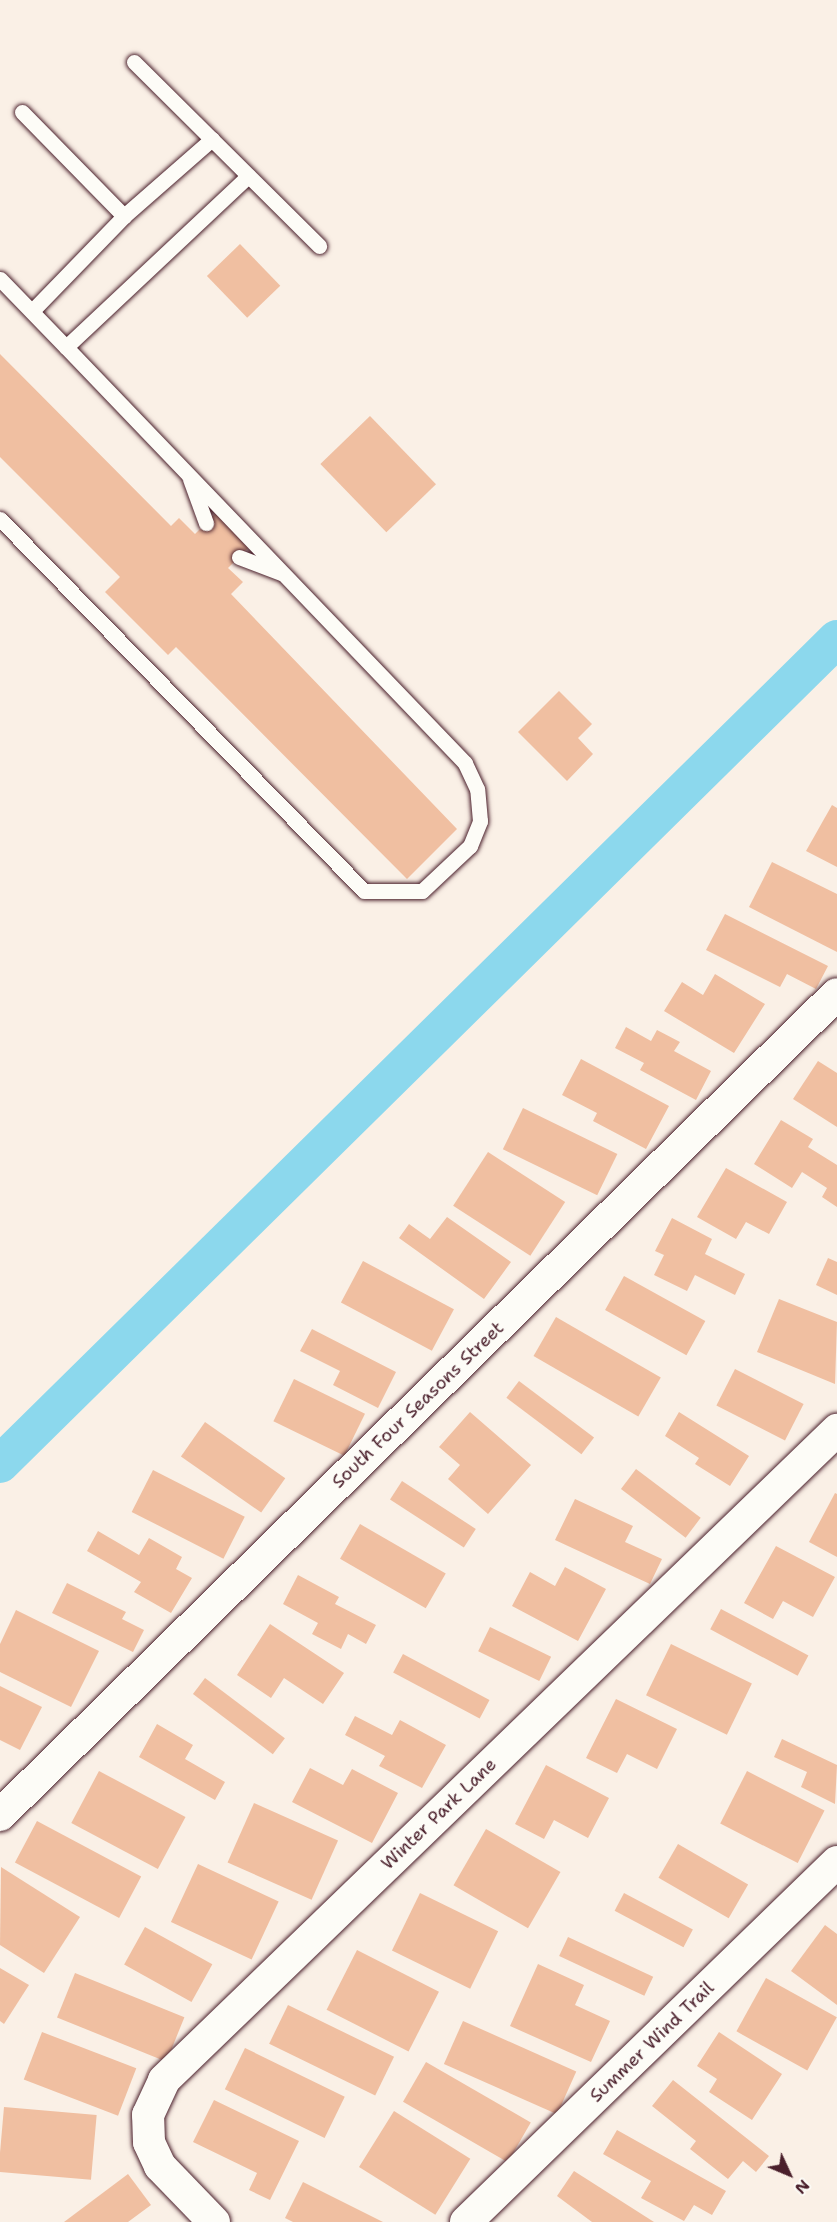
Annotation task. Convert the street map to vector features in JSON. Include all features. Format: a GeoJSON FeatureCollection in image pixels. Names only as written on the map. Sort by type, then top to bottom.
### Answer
{"type":"FeatureCollection","features":[{"type":"Feature","properties":{"kind":"street","name":"South Four Seasons Street"},"geometry":{"type":"LineString","coordinates":[[0,1815],[837,994]]}},
{"type":"Feature","properties":{"kind":"street","name":"Winter Park Lane"},"geometry":{"type":"LineString","coordinates":[[214,2222],[160,2166],[149,2142],[148,2115],[164,2080],[837,1430]]}},
{"type":"Feature","properties":{"kind":"street","name":"Summer Wind Trail"},"geometry":{"type":"LineString","coordinates":[[466,2222],[837,1862]]}},
{"type":"Feature","properties":{"kind":"lane"},"geometry":{"type":"LineString","coordinates":[[134,62],[320,246]]}},
{"type":"Feature","properties":{"kind":"lane"},"geometry":{"type":"LineString","coordinates":[[22,112],[124,216]]}},
{"type":"Feature","properties":{"kind":"lane"},"geometry":{"type":"LineString","coordinates":[[32,311],[124,216],[212,139]]}},
{"type":"Feature","properties":{"kind":"lane"},"geometry":{"type":"LineString","coordinates":[[66,347],[248,176]]}},
{"type":"Feature","properties":{"kind":"lane"},"geometry":{"type":"LineString","coordinates":[[0,279],[465,763],[477,789],[480,821],[470,846],[422,891],[364,891],[0,519]]}},
{"type":"Feature","properties":{"kind":"lane"},"geometry":{"type":"LineString","coordinates":[[188,474],[206,523]]}},
{"type":"Feature","properties":{"kind":"lane"},"geometry":{"type":"LineString","coordinates":[[239,557],[285,575]]}},
{"type":"Feature","properties":{"kind":"building"},"geometry":{"type":"Polygon","coordinates":[[[240,244],[280,286],[247,318],[207,276],[240,244]]]}},
{"type":"Feature","properties":{"kind":"building"},"geometry":{"type":"Polygon","coordinates":[[[0,354],[171,526],[179,518],[195,534],[218,511],[251,545],[228,568],[243,582],[231,594],[457,829],[407,879],[176,647],[168,655],[105,592],[120,577],[0,457],[0,354]]]}},
{"type":"Feature","properties":{"kind":"building"},"geometry":{"type":"Polygon","coordinates":[[[370,416],[436,484],[386,532],[320,464],[370,416]]]}},
{"type":"Feature","properties":{"kind":"building"},"geometry":{"type":"Polygon","coordinates":[[[559,691],[592,724],[578,738],[593,754],[567,781],[518,732],[559,691]]]}},
{"type":"Feature","properties":{"kind":"building"},"geometry":{"type":"Polygon","coordinates":[[[832,805],[837,808],[837,867],[806,851],[832,805]]]}},
{"type":"Feature","properties":{"kind":"building"},"geometry":{"type":"Polygon","coordinates":[[[772,862],[837,894],[837,952],[749,907],[772,862]]]}},
{"type":"Feature","properties":{"kind":"building"},"geometry":{"type":"Polygon","coordinates":[[[725,914],[828,966],[816,989],[787,974],[780,987],[706,950],[725,914]]]}},
{"type":"Feature","properties":{"kind":"building"},"geometry":{"type":"Polygon","coordinates":[[[715,974],[765,1004],[734,1053],[664,1011],[682,982],[703,995],[715,974]]]}},
{"type":"Feature","properties":{"kind":"building"},"geometry":{"type":"Polygon","coordinates":[[[626,1027],[651,1041],[657,1030],[680,1042],[674,1051],[711,1071],[696,1100],[640,1070],[644,1063],[615,1048],[626,1027]]]}},
{"type":"Feature","properties":{"kind":"building"},"geometry":{"type":"Polygon","coordinates":[[[581,1059],[669,1106],[646,1149],[593,1121],[597,1113],[562,1095],[581,1059]]]}},
{"type":"Feature","properties":{"kind":"building"},"geometry":{"type":"Polygon","coordinates":[[[818,1061],[837,1073],[837,1127],[793,1099],[818,1061]]]}},
{"type":"Feature","properties":{"kind":"building"},"geometry":{"type":"Polygon","coordinates":[[[523,1108],[617,1154],[597,1195],[503,1149],[523,1108]]]}},
{"type":"Feature","properties":{"kind":"building"},"geometry":{"type":"Polygon","coordinates":[[[781,1120],[813,1139],[808,1147],[837,1165],[837,1207],[822,1197],[827,1188],[802,1172],[792,1188],[754,1164],[781,1120]]]}},
{"type":"Feature","properties":{"kind":"building"},"geometry":{"type":"Polygon","coordinates":[[[488,1152],[565,1202],[530,1256],[453,1206],[488,1152]]]}},
{"type":"Feature","properties":{"kind":"building"},"geometry":{"type":"Polygon","coordinates":[[[726,1168],[787,1202],[769,1234],[746,1222],[736,1239],[697,1217],[726,1168]]]}},
{"type":"Feature","properties":{"kind":"building"},"geometry":{"type":"Polygon","coordinates":[[[447,1217],[511,1262],[484,1299],[399,1238],[409,1224],[430,1239],[447,1217]]]}},
{"type":"Feature","properties":{"kind":"building"},"geometry":{"type":"Polygon","coordinates":[[[672,1218],[712,1239],[705,1254],[745,1274],[735,1295],[695,1275],[687,1291],[654,1275],[664,1255],[655,1251],[672,1218]]]}},
{"type":"Feature","properties":{"kind":"building"},"geometry":{"type":"Polygon","coordinates":[[[828,1258],[837,1262],[837,1295],[816,1285],[828,1258]]]}},
{"type":"Feature","properties":{"kind":"building"},"geometry":{"type":"Polygon","coordinates":[[[363,1261],[454,1309],[432,1351],[341,1302],[363,1261]]]}},
{"type":"Feature","properties":{"kind":"building"},"geometry":{"type":"Polygon","coordinates":[[[624,1276],[705,1321],[686,1355],[605,1310],[624,1276]]]}},
{"type":"Feature","properties":{"kind":"building"},"geometry":{"type":"Polygon","coordinates":[[[779,1299],[837,1322],[835,1384],[757,1352],[779,1299]]]}},
{"type":"Feature","properties":{"kind":"building"},"geometry":{"type":"Polygon","coordinates":[[[556,1317],[661,1378],[638,1416],[534,1356],[556,1317]]]}},
{"type":"Feature","properties":{"kind":"building"},"geometry":{"type":"Polygon","coordinates":[[[312,1329],[396,1372],[378,1408],[333,1385],[340,1371],[300,1351],[312,1329]]]}},
{"type":"Feature","properties":{"kind":"building"},"geometry":{"type":"Polygon","coordinates":[[[735,1369],[804,1404],[785,1440],[716,1406],[735,1369]]]}},
{"type":"Feature","properties":{"kind":"building"},"geometry":{"type":"Polygon","coordinates":[[[294,1379],[365,1414],[344,1456],[273,1421],[294,1379]]]}},
{"type":"Feature","properties":{"kind":"building"},"geometry":{"type":"Polygon","coordinates":[[[519,1381],[594,1438],[581,1454],[506,1398],[519,1381]]]}},
{"type":"Feature","properties":{"kind":"building"},"geometry":{"type":"Polygon","coordinates":[[[470,1412],[531,1465],[488,1514],[448,1479],[460,1465],[439,1447],[470,1412]]]}},
{"type":"Feature","properties":{"kind":"building"},"geometry":{"type":"Polygon","coordinates":[[[679,1412],[749,1456],[730,1486],[695,1464],[699,1458],[665,1436],[679,1412]]]}},
{"type":"Feature","properties":{"kind":"building"},"geometry":{"type":"Polygon","coordinates":[[[205,1422],[285,1478],[261,1513],[181,1456],[205,1422]]]}},
{"type":"Feature","properties":{"kind":"building"},"geometry":{"type":"Polygon","coordinates":[[[636,1469],[701,1518],[686,1538],[621,1489],[636,1469]]]}},
{"type":"Feature","properties":{"kind":"building"},"geometry":{"type":"Polygon","coordinates":[[[153,1470],[245,1517],[223,1559],[132,1512],[153,1470]]]}},
{"type":"Feature","properties":{"kind":"building"},"geometry":{"type":"Polygon","coordinates":[[[402,1481],[476,1529],[464,1547],[390,1499],[402,1481]]]}},
{"type":"Feature","properties":{"kind":"building"},"geometry":{"type":"Polygon","coordinates":[[[835,1493],[837,1494],[837,1557],[809,1542],[835,1493]]]}},
{"type":"Feature","properties":{"kind":"building"},"geometry":{"type":"Polygon","coordinates":[[[575,1499],[633,1526],[625,1542],[662,1559],[650,1584],[555,1540],[575,1499]]]}},
{"type":"Feature","properties":{"kind":"building"},"geometry":{"type":"Polygon","coordinates":[[[360,1524],[446,1574],[426,1608],[340,1559],[360,1524]]]}},
{"type":"Feature","properties":{"kind":"building"},"geometry":{"type":"Polygon","coordinates":[[[98,1531],[139,1555],[149,1538],[182,1557],[176,1569],[192,1578],[171,1613],[134,1592],[141,1582],[87,1551],[98,1531]]]}},
{"type":"Feature","properties":{"kind":"building"},"geometry":{"type":"Polygon","coordinates":[[[776,1546],[835,1577],[813,1617],[783,1601],[773,1619],[744,1603],[776,1546]]]}},
{"type":"Feature","properties":{"kind":"building"},"geometry":{"type":"Polygon","coordinates":[[[565,1567],[606,1589],[578,1641],[512,1606],[530,1572],[555,1586],[565,1567]]]}},
{"type":"Feature","properties":{"kind":"building"},"geometry":{"type":"Polygon","coordinates":[[[298,1575],[339,1597],[335,1604],[376,1625],[366,1644],[348,1634],[341,1649],[312,1634],[318,1623],[283,1604],[298,1575]]]}},
{"type":"Feature","properties":{"kind":"building"},"geometry":{"type":"Polygon","coordinates":[[[67,1583],[126,1612],[122,1619],[144,1630],[133,1652],[52,1613],[67,1583]]]}},
{"type":"Feature","properties":{"kind":"building"},"geometry":{"type":"Polygon","coordinates":[[[721,1609],[808,1655],[798,1676],[710,1629],[721,1609]]]}},
{"type":"Feature","properties":{"kind":"building"},"geometry":{"type":"Polygon","coordinates":[[[16,1610],[99,1651],[71,1707],[0,1672],[0,1644],[16,1610]]]}},
{"type":"Feature","properties":{"kind":"building"},"geometry":{"type":"Polygon","coordinates":[[[270,1624],[344,1673],[323,1704],[284,1678],[271,1698],[237,1675],[270,1624]]]}},
{"type":"Feature","properties":{"kind":"building"},"geometry":{"type":"Polygon","coordinates":[[[490,1627],[551,1657],[539,1681],[478,1651],[490,1627]]]}},
{"type":"Feature","properties":{"kind":"building"},"geometry":{"type":"Polygon","coordinates":[[[671,1644],[752,1683],[727,1735],[646,1695],[671,1644]]]}},
{"type":"Feature","properties":{"kind":"building"},"geometry":{"type":"Polygon","coordinates":[[[403,1654],[490,1700],[480,1719],[393,1673],[403,1654]]]}},
{"type":"Feature","properties":{"kind":"building"},"geometry":{"type":"Polygon","coordinates":[[[205,1678],[285,1738],[273,1754],[193,1694],[205,1678]]]}},
{"type":"Feature","properties":{"kind":"building"},"geometry":{"type":"Polygon","coordinates":[[[0,1686],[42,1707],[20,1750],[0,1740],[0,1686]]]}},
{"type":"Feature","properties":{"kind":"building"},"geometry":{"type":"Polygon","coordinates":[[[616,1699],[677,1729],[657,1769],[627,1754],[617,1773],[586,1758],[616,1699]]]}},
{"type":"Feature","properties":{"kind":"building"},"geometry":{"type":"Polygon","coordinates":[[[355,1716],[392,1735],[400,1720],[446,1745],[422,1788],[379,1766],[385,1756],[345,1735],[355,1716]]]}},
{"type":"Feature","properties":{"kind":"building"},"geometry":{"type":"Polygon","coordinates":[[[157,1724],[193,1745],[185,1759],[225,1782],[215,1800],[139,1757],[157,1724]]]}},
{"type":"Feature","properties":{"kind":"building"},"geometry":{"type":"Polygon","coordinates":[[[782,1739],[837,1765],[835,1804],[801,1787],[807,1772],[774,1757],[782,1739]]]}},
{"type":"Feature","properties":{"kind":"building"},"geometry":{"type":"Polygon","coordinates":[[[546,1765],[609,1798],[588,1838],[554,1820],[544,1839],[515,1824],[546,1765]]]}},
{"type":"Feature","properties":{"kind":"building"},"geometry":{"type":"Polygon","coordinates":[[[310,1768],[343,1785],[352,1769],[398,1793],[372,1843],[292,1802],[310,1768]]]}},
{"type":"Feature","properties":{"kind":"building"},"geometry":{"type":"Polygon","coordinates":[[[99,1771],[186,1817],[158,1869],[71,1823],[99,1771]]]}},
{"type":"Feature","properties":{"kind":"building"},"geometry":{"type":"Polygon","coordinates":[[[747,1771],[825,1810],[798,1863],[720,1824],[747,1771]]]}},
{"type":"Feature","properties":{"kind":"building"},"geometry":{"type":"Polygon","coordinates":[[[254,1803],[338,1840],[312,1900],[228,1862],[254,1803]]]}},
{"type":"Feature","properties":{"kind":"building"},"geometry":{"type":"Polygon","coordinates":[[[37,1821],[141,1876],[119,1918],[15,1862],[37,1821]]]}},
{"type":"Feature","properties":{"kind":"building"},"geometry":{"type":"Polygon","coordinates":[[[486,1829],[560,1872],[528,1928],[454,1885],[486,1829]]]}},
{"type":"Feature","properties":{"kind":"building"},"geometry":{"type":"Polygon","coordinates":[[[678,1844],[748,1884],[729,1918],[658,1878],[678,1844]]]}},
{"type":"Feature","properties":{"kind":"building"},"geometry":{"type":"Polygon","coordinates":[[[198,1864],[279,1902],[252,1960],[171,1922],[198,1864]]]}},
{"type":"Feature","properties":{"kind":"building"},"geometry":{"type":"Polygon","coordinates":[[[1,1867],[80,1917],[44,1973],[0,1945],[1,1867]]]}},
{"type":"Feature","properties":{"kind":"building"},"geometry":{"type":"Polygon","coordinates":[[[420,1893],[498,1931],[470,1989],[392,1951],[420,1893]]]}},
{"type":"Feature","properties":{"kind":"building"},"geometry":{"type":"Polygon","coordinates":[[[624,1893],[693,1930],[683,1947],[615,1911],[624,1893]]]}},
{"type":"Feature","properties":{"kind":"building"},"geometry":{"type":"Polygon","coordinates":[[[825,1925],[837,1934],[837,2005],[791,1971],[825,1925]]]}},
{"type":"Feature","properties":{"kind":"building"},"geometry":{"type":"Polygon","coordinates":[[[145,1927],[212,1964],[191,2002],[124,1965],[145,1927]]]}},
{"type":"Feature","properties":{"kind":"building"},"geometry":{"type":"Polygon","coordinates":[[[568,1937],[653,1977],[644,1996],[559,1956],[568,1937]]]}},
{"type":"Feature","properties":{"kind":"building"},"geometry":{"type":"Polygon","coordinates":[[[357,1950],[439,1992],[409,2051],[327,2010],[357,1950]]]}},
{"type":"Feature","properties":{"kind":"building"},"geometry":{"type":"Polygon","coordinates":[[[538,1964],[584,1985],[575,2005],[610,2021],[591,2062],[510,2026],[538,1964]]]}},
{"type":"Feature","properties":{"kind":"building"},"geometry":{"type":"Polygon","coordinates":[[[0,1968],[29,1985],[4,2024],[0,2021],[0,1968]]]}},
{"type":"Feature","properties":{"kind":"building"},"geometry":{"type":"Polygon","coordinates":[[[75,1973],[184,2017],[166,2062],[57,2018],[75,1973]]]}},
{"type":"Feature","properties":{"kind":"building"},"geometry":{"type":"Polygon","coordinates":[[[766,1978],[837,2017],[807,2071],[736,2031],[766,1978]]]}},
{"type":"Feature","properties":{"kind":"building"},"geometry":{"type":"Polygon","coordinates":[[[288,2005],[394,2057],[375,2095],[269,2044],[288,2005]]]}},
{"type":"Feature","properties":{"kind":"building"},"geometry":{"type":"Polygon","coordinates":[[[463,2021],[576,2071],[557,2114],[444,2064],[463,2021]]]}},
{"type":"Feature","properties":{"kind":"building"},"geometry":{"type":"Polygon","coordinates":[[[42,2032],[136,2068],[118,2116],[24,2080],[42,2032]]]}},
{"type":"Feature","properties":{"kind":"building"},"geometry":{"type":"Polygon","coordinates":[[[719,2032],[782,2074],[752,2120],[709,2092],[717,2079],[697,2066],[719,2032]]]}},
{"type":"Feature","properties":{"kind":"building"},"geometry":{"type":"Polygon","coordinates":[[[245,2048],[345,2097],[325,2138],[225,2089],[245,2048]]]}},
{"type":"Feature","properties":{"kind":"building"},"geometry":{"type":"Polygon","coordinates":[[[426,2062],[531,2122],[508,2162],[403,2102],[426,2062]]]}},
{"type":"Feature","properties":{"kind":"building"},"geometry":{"type":"Polygon","coordinates":[[[673,2080],[769,2156],[756,2172],[743,2161],[728,2179],[690,2149],[696,2141],[652,2106],[673,2080]]]}},
{"type":"Feature","properties":{"kind":"building"},"geometry":{"type":"Polygon","coordinates":[[[214,2100],[299,2141],[270,2200],[249,2190],[257,2173],[193,2142],[214,2100]]]}},
{"type":"Feature","properties":{"kind":"building"},"geometry":{"type":"Polygon","coordinates":[[[4,2107],[97,2115],[91,2180],[0,2172],[4,2107]]]}},
{"type":"Feature","properties":{"kind":"building"},"geometry":{"type":"Polygon","coordinates":[[[394,2111],[470,2159],[435,2215],[359,2167],[394,2111]]]}},
{"type":"Feature","properties":{"kind":"building"},"geometry":{"type":"Polygon","coordinates":[[[617,2130],[726,2191],[712,2215],[694,2205],[684,2221],[641,2198],[651,2181],[603,2154],[617,2130]]]}},
{"type":"Feature","properties":{"kind":"building"},"geometry":{"type":"Polygon","coordinates":[[[574,2171],[654,2222],[592,2222],[557,2196],[574,2171]]]}},
{"type":"Feature","properties":{"kind":"building"},"geometry":{"type":"Polygon","coordinates":[[[128,2174],[151,2205],[128,2222],[64,2222],[128,2174]]]}},
{"type":"Feature","properties":{"kind":"building"},"geometry":{"type":"Polygon","coordinates":[[[303,2182],[383,2222],[293,2222],[285,2218],[303,2182]]]}},
{"type":"Feature","properties":{"kind":"waterway"},"geometry":{"type":"LineString","coordinates":[[0,1464],[837,639]]}}]}
